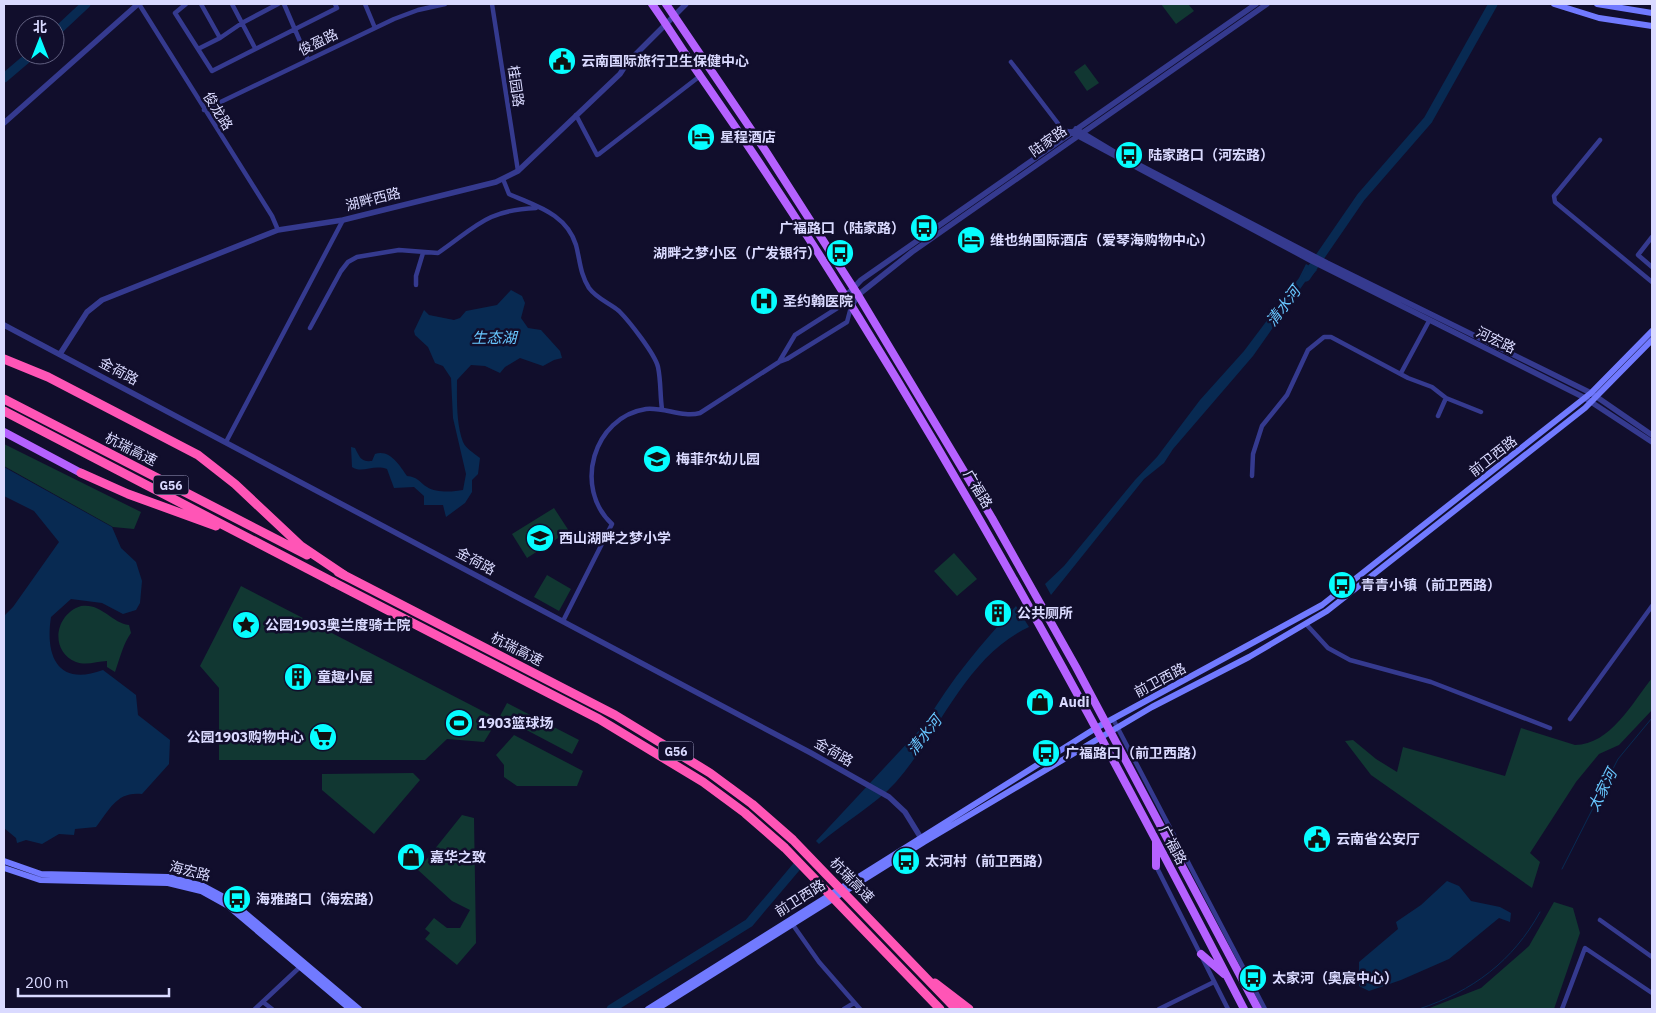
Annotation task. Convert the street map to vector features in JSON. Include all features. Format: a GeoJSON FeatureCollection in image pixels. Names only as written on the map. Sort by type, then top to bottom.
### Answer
{"type":"FeatureCollection","features":[{"type":"Feature","properties":{"kind":"highway"},"geometry":{"type":"LineString","coordinates":[[4,358],[48,377],[198,455],[230,480],[301,546],[340,573]]}},
{"type":"Feature","properties":{"kind":"highway","name":"杭瑞高速"},"geometry":{"type":"LineString","coordinates":[[4,399],[610,712],[698,765],[752,804],[793,840],[956,1009]]}},
{"type":"Feature","properties":{"kind":"highway","name":"杭瑞高速"},"geometry":{"type":"LineString","coordinates":[[4,412],[598,719],[656,752],[703,782],[757,823],[796,858],[940,1009]]}},
{"type":"Feature","properties":{"kind":"highway"},"geometry":{"type":"LineString","coordinates":[[81,473],[277,553]]}},
{"type":"Feature","properties":{"kind":"highway"},"geometry":{"type":"LineString","coordinates":[[916,967],[969,1009]]}},
{"type":"Feature","properties":{"kind":"main road","name":"广福路"},"geometry":{"type":"LineString","coordinates":[[652,4],[804,229],[910,399],[983,522],[1066,671],[1244,1009]]}},
{"type":"Feature","properties":{"kind":"main road","name":"广福路"},"geometry":{"type":"LineString","coordinates":[[666,4],[855,291],[992,518],[1076,667],[1104,723],[1258,1009]]}},
{"type":"Feature","properties":{"kind":"main road"},"geometry":{"type":"LineString","coordinates":[[1554,4],[1599,18],[1652,26]]}},
{"type":"Feature","properties":{"kind":"main road"},"geometry":{"type":"LineString","coordinates":[[1598,4],[1652,13]]}},
{"type":"Feature","properties":{"kind":"main road","name":"前卫西路"},"geometry":{"type":"LineString","coordinates":[[657,1009],[924,842],[1109,732],[1249,657],[1327,611],[1394,560],[1591,402],[1594,395],[1652,331]]}},
{"type":"Feature","properties":{"kind":"main road","name":"前卫西路"},"geometry":{"type":"LineString","coordinates":[[648,1009],[1104,723],[1322,605],[1585,398],[1594,395],[1652,340]]}},
{"type":"Feature","properties":{"kind":"main road"},"geometry":{"type":"LineString","coordinates":[[4,432],[81,473]]}},
{"type":"Feature","properties":{"kind":"main road"},"geometry":{"type":"LineString","coordinates":[[1156,840],[1156,866]]}},
{"type":"Feature","properties":{"kind":"main road","name":"海宏路"},"geometry":{"type":"LineString","coordinates":[[4,862],[41,874],[168,877],[203,886],[231,902],[350,1009]]}},
{"type":"Feature","properties":{"kind":"main road","name":"海宏路"},"geometry":{"type":"LineString","coordinates":[[4,868],[40,880],[168,883],[201,891],[228,906],[359,1009]]}},
{"type":"Feature","properties":{"kind":"main road"},"geometry":{"type":"LineString","coordinates":[[1200,954],[1227,977]]}},
{"type":"Feature","properties":{"kind":"street","name":"俊龙路"},"geometry":{"type":"LineString","coordinates":[[139,4],[272,216],[278,230]]}},
{"type":"Feature","properties":{"kind":"street"},"geometry":{"type":"LineString","coordinates":[[4,123],[139,4]]}},
{"type":"Feature","properties":{"kind":"street"},"geometry":{"type":"LineString","coordinates":[[186,4],[175,13],[212,71],[337,8],[334,4]]}},
{"type":"Feature","properties":{"kind":"street"},"geometry":{"type":"LineString","coordinates":[[201,4],[220,38]]}},
{"type":"Feature","properties":{"kind":"street"},"geometry":{"type":"LineString","coordinates":[[232,4],[255,48]]}},
{"type":"Feature","properties":{"kind":"street"},"geometry":{"type":"LineString","coordinates":[[198,49],[278,4]]}},
{"type":"Feature","properties":{"kind":"street"},"geometry":{"type":"LineString","coordinates":[[284,4],[308,60]]}},
{"type":"Feature","properties":{"kind":"street"},"geometry":{"type":"LineString","coordinates":[[364,4],[375,28]]}},
{"type":"Feature","properties":{"kind":"street","name":"俊盈路"},"geometry":{"type":"LineString","coordinates":[[204,110],[375,28],[418,10],[445,4]]}},
{"type":"Feature","properties":{"kind":"street","name":"桂园路"},"geometry":{"type":"LineString","coordinates":[[492,4],[518,171]]}},
{"type":"Feature","properties":{"kind":"street","name":"湖畔西路"},"geometry":{"type":"LineString","coordinates":[[60,354],[87,312],[102,300],[278,230],[342,220],[504,178],[518,171],[620,74],[674,14],[686,4]]}},
{"type":"Feature","properties":{"kind":"street","name":"陆家路"},"geometry":{"type":"LineString","coordinates":[[851,307],[855,291],[1074,131],[1256,4]]}},
{"type":"Feature","properties":{"kind":"street","name":"陆家路"},"geometry":{"type":"LineString","coordinates":[[845,297],[1267,4]]}},
{"type":"Feature","properties":{"kind":"street"},"geometry":{"type":"LineString","coordinates":[[1011,62],[1064,130],[1080,134],[1325,265]]}},
{"type":"Feature","properties":{"kind":"street"},"geometry":{"type":"LineString","coordinates":[[576,115],[593,149],[599,154],[700,76]]}},
{"type":"Feature","properties":{"kind":"street"},"geometry":{"type":"LineString","coordinates":[[1600,140],[1554,196],[1555,202],[1652,282]]}},
{"type":"Feature","properties":{"kind":"street"},"geometry":{"type":"LineString","coordinates":[[504,178],[509,194],[543,207],[556,216],[572,234],[582,273],[588,286],[598,298],[623,315],[652,354],[658,366],[662,409]]}},
{"type":"Feature","properties":{"kind":"street"},"geometry":{"type":"LineString","coordinates":[[310,328],[340,271],[348,262],[357,257],[399,250],[438,253],[465,232],[497,214],[511,210],[543,207]]}},
{"type":"Feature","properties":{"kind":"street"},"geometry":{"type":"LineString","coordinates":[[226,442],[342,220]]}},
{"type":"Feature","properties":{"kind":"street"},"geometry":{"type":"LineString","coordinates":[[1652,237],[1638,255],[1652,267]]}},
{"type":"Feature","properties":{"kind":"street"},"geometry":{"type":"LineString","coordinates":[[416,285],[416,276],[423,253]]}},
{"type":"Feature","properties":{"kind":"street","name":"河宏路"},"geometry":{"type":"LineString","coordinates":[[1325,265],[1429,321],[1585,398],[1652,442]]}},
{"type":"Feature","properties":{"kind":"street","name":"河宏路"},"geometry":{"type":"LineString","coordinates":[[1325,265],[1594,395],[1652,435]]}},
{"type":"Feature","properties":{"kind":"street"},"geometry":{"type":"LineString","coordinates":[[779,362],[795,335],[839,307],[845,297]]}},
{"type":"Feature","properties":{"kind":"street"},"geometry":{"type":"LineString","coordinates":[[563,621],[612,524],[601,511],[592,484],[591,462],[596,449],[612,426],[625,417],[647,409],[662,409],[688,414],[700,412],[847,322],[851,307]]}},
{"type":"Feature","properties":{"kind":"street"},"geometry":{"type":"LineString","coordinates":[[1401,373],[1429,321]]}},
{"type":"Feature","properties":{"kind":"street","name":"金荷路"},"geometry":{"type":"LineString","coordinates":[[4,326],[563,621],[864,783],[889,797],[905,812],[921,838]]}},
{"type":"Feature","properties":{"kind":"street"},"geometry":{"type":"LineString","coordinates":[[1252,476],[1253,454],[1262,426],[1287,395],[1308,350],[1324,337],[1331,337],[1432,387],[1446,398],[1481,412]]}},
{"type":"Feature","properties":{"kind":"street"},"geometry":{"type":"LineString","coordinates":[[1438,416],[1446,398]]}},
{"type":"Feature","properties":{"kind":"street"},"geometry":{"type":"LineString","coordinates":[[1570,719],[1652,606]]}},
{"type":"Feature","properties":{"kind":"street"},"geometry":{"type":"LineString","coordinates":[[1306,624],[1328,648],[1350,660],[1431,682],[1550,728]]}},
{"type":"Feature","properties":{"kind":"street"},"geometry":{"type":"LineString","coordinates":[[1112,719],[1265,1009]]}},
{"type":"Feature","properties":{"kind":"street"},"geometry":{"type":"LineString","coordinates":[[1156,866],[1228,1009]]}},
{"type":"Feature","properties":{"kind":"street"},"geometry":{"type":"LineString","coordinates":[[1600,920],[1652,957]]}},
{"type":"Feature","properties":{"kind":"street"},"geometry":{"type":"LineString","coordinates":[[793,924],[819,962],[860,1009]]}},
{"type":"Feature","properties":{"kind":"street"},"geometry":{"type":"LineString","coordinates":[[1562,1009],[1585,948],[1652,993]]}},
{"type":"Feature","properties":{"kind":"street"},"geometry":{"type":"LineString","coordinates":[[255,1009],[302,965]]}},
{"type":"Feature","properties":{"kind":"street"},"geometry":{"type":"LineString","coordinates":[[1159,1009],[1214,982]]}},
{"type":"Feature","properties":{"kind":"street"},"geometry":{"type":"LineString","coordinates":[[262,1002],[272,1009]]}},
{"type":"Feature","properties":{"kind":"street"},"geometry":{"type":"LineString","coordinates":[[844,1009],[854,1003]]}},
{"type":"Feature","properties":{"kind":"green space"},"geometry":{"type":"Polygon","coordinates":[[[1161,4],[1188,4],[1194,11],[1176,24],[1161,4]]]}},
{"type":"Feature","properties":{"kind":"green space"},"geometry":{"type":"Polygon","coordinates":[[[1085,64],[1099,83],[1087,91],[1074,72],[1085,64]]]}},
{"type":"Feature","properties":{"kind":"green space"},"geometry":{"type":"Polygon","coordinates":[[[4,444],[141,512],[134,529],[113,527],[4,466],[4,444]]]}},
{"type":"Feature","properties":{"kind":"green space"},"geometry":{"type":"Polygon","coordinates":[[[554,508],[569,531],[527,558],[512,534],[554,508]]]}},
{"type":"Feature","properties":{"kind":"green space"},"geometry":{"type":"Polygon","coordinates":[[[954,553],[977,579],[957,596],[934,571],[954,553]]]}},
{"type":"Feature","properties":{"kind":"green space"},"geometry":{"type":"Polygon","coordinates":[[[547,575],[571,589],[559,611],[534,597],[547,575]]]}},
{"type":"Feature","properties":{"kind":"green space"},"geometry":{"type":"Polygon","coordinates":[[[241,586],[498,719],[484,742],[447,739],[425,760],[219,760],[219,688],[200,666],[241,586]]]}},
{"type":"Feature","properties":{"kind":"green space"},"geometry":{"type":"Polygon","coordinates":[[[81,606],[95,607],[116,620],[129,625],[131,633],[124,646],[115,672],[107,667],[107,661],[80,663],[67,657],[62,650],[59,642],[61,624],[72,610],[81,606]]]}},
{"type":"Feature","properties":{"kind":"green space"},"geometry":{"type":"Polygon","coordinates":[[[1652,678],[1652,710],[1619,745],[1599,754],[1576,782],[1530,853],[1540,862],[1532,888],[1371,775],[1345,741],[1353,740],[1376,759],[1397,772],[1403,747],[1505,776],[1521,728],[1575,745],[1588,743],[1599,738],[1620,720],[1652,678]]]}},
{"type":"Feature","properties":{"kind":"green space"},"geometry":{"type":"Polygon","coordinates":[[[507,703],[579,740],[572,754],[500,716],[507,703]]]}},
{"type":"Feature","properties":{"kind":"green space"},"geometry":{"type":"Polygon","coordinates":[[[514,735],[583,771],[577,786],[517,786],[504,777],[504,765],[496,755],[514,735]]]}},
{"type":"Feature","properties":{"kind":"green space"},"geometry":{"type":"Polygon","coordinates":[[[413,773],[420,780],[374,834],[322,790],[322,774],[413,773]]]}},
{"type":"Feature","properties":{"kind":"green space"},"geometry":{"type":"Polygon","coordinates":[[[462,815],[474,818],[476,943],[457,965],[425,939],[430,933],[425,929],[434,918],[447,928],[460,928],[470,910],[452,901],[418,870],[462,815]]]}},
{"type":"Feature","properties":{"kind":"green space"},"geometry":{"type":"Polygon","coordinates":[[[1554,902],[1573,908],[1580,933],[1554,1009],[1427,1009],[1481,988],[1529,946],[1554,902]]]}},
{"type":"Feature","properties":{"kind":"water"},"geometry":{"type":"Polygon","coordinates":[[[1306,264],[1317,270],[1305,282],[1253,356],[1173,449],[1164,463],[1144,479],[1051,595],[1045,584],[1064,566],[1135,480],[1157,457],[1200,400],[1244,351],[1299,278],[1306,264]]]}},
{"type":"Feature","properties":{"kind":"water","name":"生态湖"},"geometry":{"type":"Polygon","coordinates":[[[511,290],[522,296],[525,303],[521,318],[528,328],[541,330],[560,351],[562,358],[543,366],[520,358],[505,367],[500,373],[485,366],[471,365],[457,380],[457,411],[463,442],[470,451],[480,458],[478,474],[472,480],[472,492],[465,503],[446,517],[443,505],[424,505],[424,496],[414,487],[394,488],[387,469],[360,470],[352,467],[351,447],[355,448],[360,457],[365,461],[372,461],[375,454],[380,453],[390,456],[398,463],[407,476],[416,479],[431,489],[445,492],[463,490],[466,474],[453,418],[451,378],[443,366],[435,363],[428,347],[415,335],[414,331],[424,310],[429,315],[454,320],[460,318],[466,311],[497,305],[511,290]]]}},
{"type":"Feature","properties":{"kind":"water"},"geometry":{"type":"Polygon","coordinates":[[[4,467],[112,527],[121,548],[136,562],[142,581],[140,603],[136,610],[123,614],[102,603],[71,599],[51,617],[50,644],[58,664],[65,671],[75,674],[87,674],[103,670],[136,695],[138,715],[170,740],[169,764],[142,794],[126,795],[120,798],[96,827],[75,829],[74,835],[59,834],[42,844],[26,840],[17,843],[16,838],[4,828],[4,616],[13,607],[59,542],[34,511],[4,496],[4,467]]]}},
{"type":"Feature","properties":{"kind":"water"},"geometry":{"type":"Polygon","coordinates":[[[1016,606],[1029,627],[1007,640],[988,656],[955,697],[912,762],[896,782],[878,799],[819,844],[816,841],[926,723],[935,707],[968,662],[1016,606]]]}},
{"type":"Feature","properties":{"kind":"water"},"geometry":{"type":"Polygon","coordinates":[[[1447,881],[1459,886],[1471,901],[1500,907],[1511,913],[1510,922],[1499,918],[1449,959],[1401,980],[1369,991],[1359,986],[1359,962],[1398,929],[1396,922],[1421,905],[1447,881]]]}},
{"type":"Feature","properties":{"kind":"waterway"},"geometry":{"type":"LineString","coordinates":[[65,24],[86,4]]}},
{"type":"Feature","properties":{"kind":"waterway","name":"清水河"},"geometry":{"type":"LineString","coordinates":[[1306,277],[1361,197],[1428,120],[1493,4]]}},
{"type":"Feature","properties":{"kind":"waterway"},"geometry":{"type":"LineString","coordinates":[[4,78],[19,65]]}},
{"type":"Feature","properties":{"kind":"waterway","name":"太家河"},"geometry":{"type":"LineString","coordinates":[[1562,869],[1618,759],[1652,718]]}},
{"type":"Feature","properties":{"kind":"waterway","name":"清水河"},"geometry":{"type":"LineString","coordinates":[[611,1009],[749,923],[798,865]]}},
{"type":"Feature","properties":{"kind":"waterway","name":"太家河"},"geometry":{"type":"LineString","coordinates":[[1419,1009],[1457,993],[1490,972],[1517,945],[1540,912]]}},
{"type":"Feature","properties":{"kind":"place","name":"云南国际旅行卫生保健中心"},"geometry":{"type":"Point","coordinates":[562,61]}},
{"type":"Feature","properties":{"kind":"place","name":"星程酒店"},"geometry":{"type":"Point","coordinates":[701,137]}},
{"type":"Feature","properties":{"kind":"place","name":"陆家路口（河宏路）"},"geometry":{"type":"Point","coordinates":[1129,155]}},
{"type":"Feature","properties":{"kind":"place","name":"广福路口（陆家路）"},"geometry":{"type":"Point","coordinates":[924,228]}},
{"type":"Feature","properties":{"kind":"place","name":"维也纳国际酒店（爱琴海购物中心）"},"geometry":{"type":"Point","coordinates":[971,240]}},
{"type":"Feature","properties":{"kind":"place","name":"湖畔之梦小区（广发银行）"},"geometry":{"type":"Point","coordinates":[840,253]}},
{"type":"Feature","properties":{"kind":"place","name":"圣约翰医院"},"geometry":{"type":"Point","coordinates":[764,301]}},
{"type":"Feature","properties":{"kind":"place","name":"梅菲尔幼儿园"},"geometry":{"type":"Point","coordinates":[657,459]}},
{"type":"Feature","properties":{"kind":"place","name":"西山湖畔之梦小学"},"geometry":{"type":"Point","coordinates":[540,538]}},
{"type":"Feature","properties":{"kind":"place","name":"青青小镇（前卫西路）"},"geometry":{"type":"Point","coordinates":[1342,585]}},
{"type":"Feature","properties":{"kind":"place","name":"公共厕所"},"geometry":{"type":"Point","coordinates":[998,613]}},
{"type":"Feature","properties":{"kind":"place","name":"公园1903奥兰度骑士院"},"geometry":{"type":"Point","coordinates":[246,625]}},
{"type":"Feature","properties":{"kind":"place","name":"童趣小屋"},"geometry":{"type":"Point","coordinates":[298,677]}},
{"type":"Feature","properties":{"kind":"place","name":"Audi"},"geometry":{"type":"Point","coordinates":[1040,702]}},
{"type":"Feature","properties":{"kind":"place","name":"1903篮球场"},"geometry":{"type":"Point","coordinates":[459,723]}},
{"type":"Feature","properties":{"kind":"place","name":"公园1903购物中心"},"geometry":{"type":"Point","coordinates":[323,737]}},
{"type":"Feature","properties":{"kind":"place","name":"广福路口（前卫西路）"},"geometry":{"type":"Point","coordinates":[1046,753]}},
{"type":"Feature","properties":{"kind":"place","name":"云南省公安厅"},"geometry":{"type":"Point","coordinates":[1317,839]}},
{"type":"Feature","properties":{"kind":"place","name":"嘉华之致"},"geometry":{"type":"Point","coordinates":[411,857]}},
{"type":"Feature","properties":{"kind":"place","name":"太河村（前卫西路）"},"geometry":{"type":"Point","coordinates":[906,861]}},
{"type":"Feature","properties":{"kind":"place","name":"海雅路口（海宏路）"},"geometry":{"type":"Point","coordinates":[237,899]}},
{"type":"Feature","properties":{"kind":"place","name":"太家河（奥宸中心）"},"geometry":{"type":"Point","coordinates":[1253,978]}}]}
